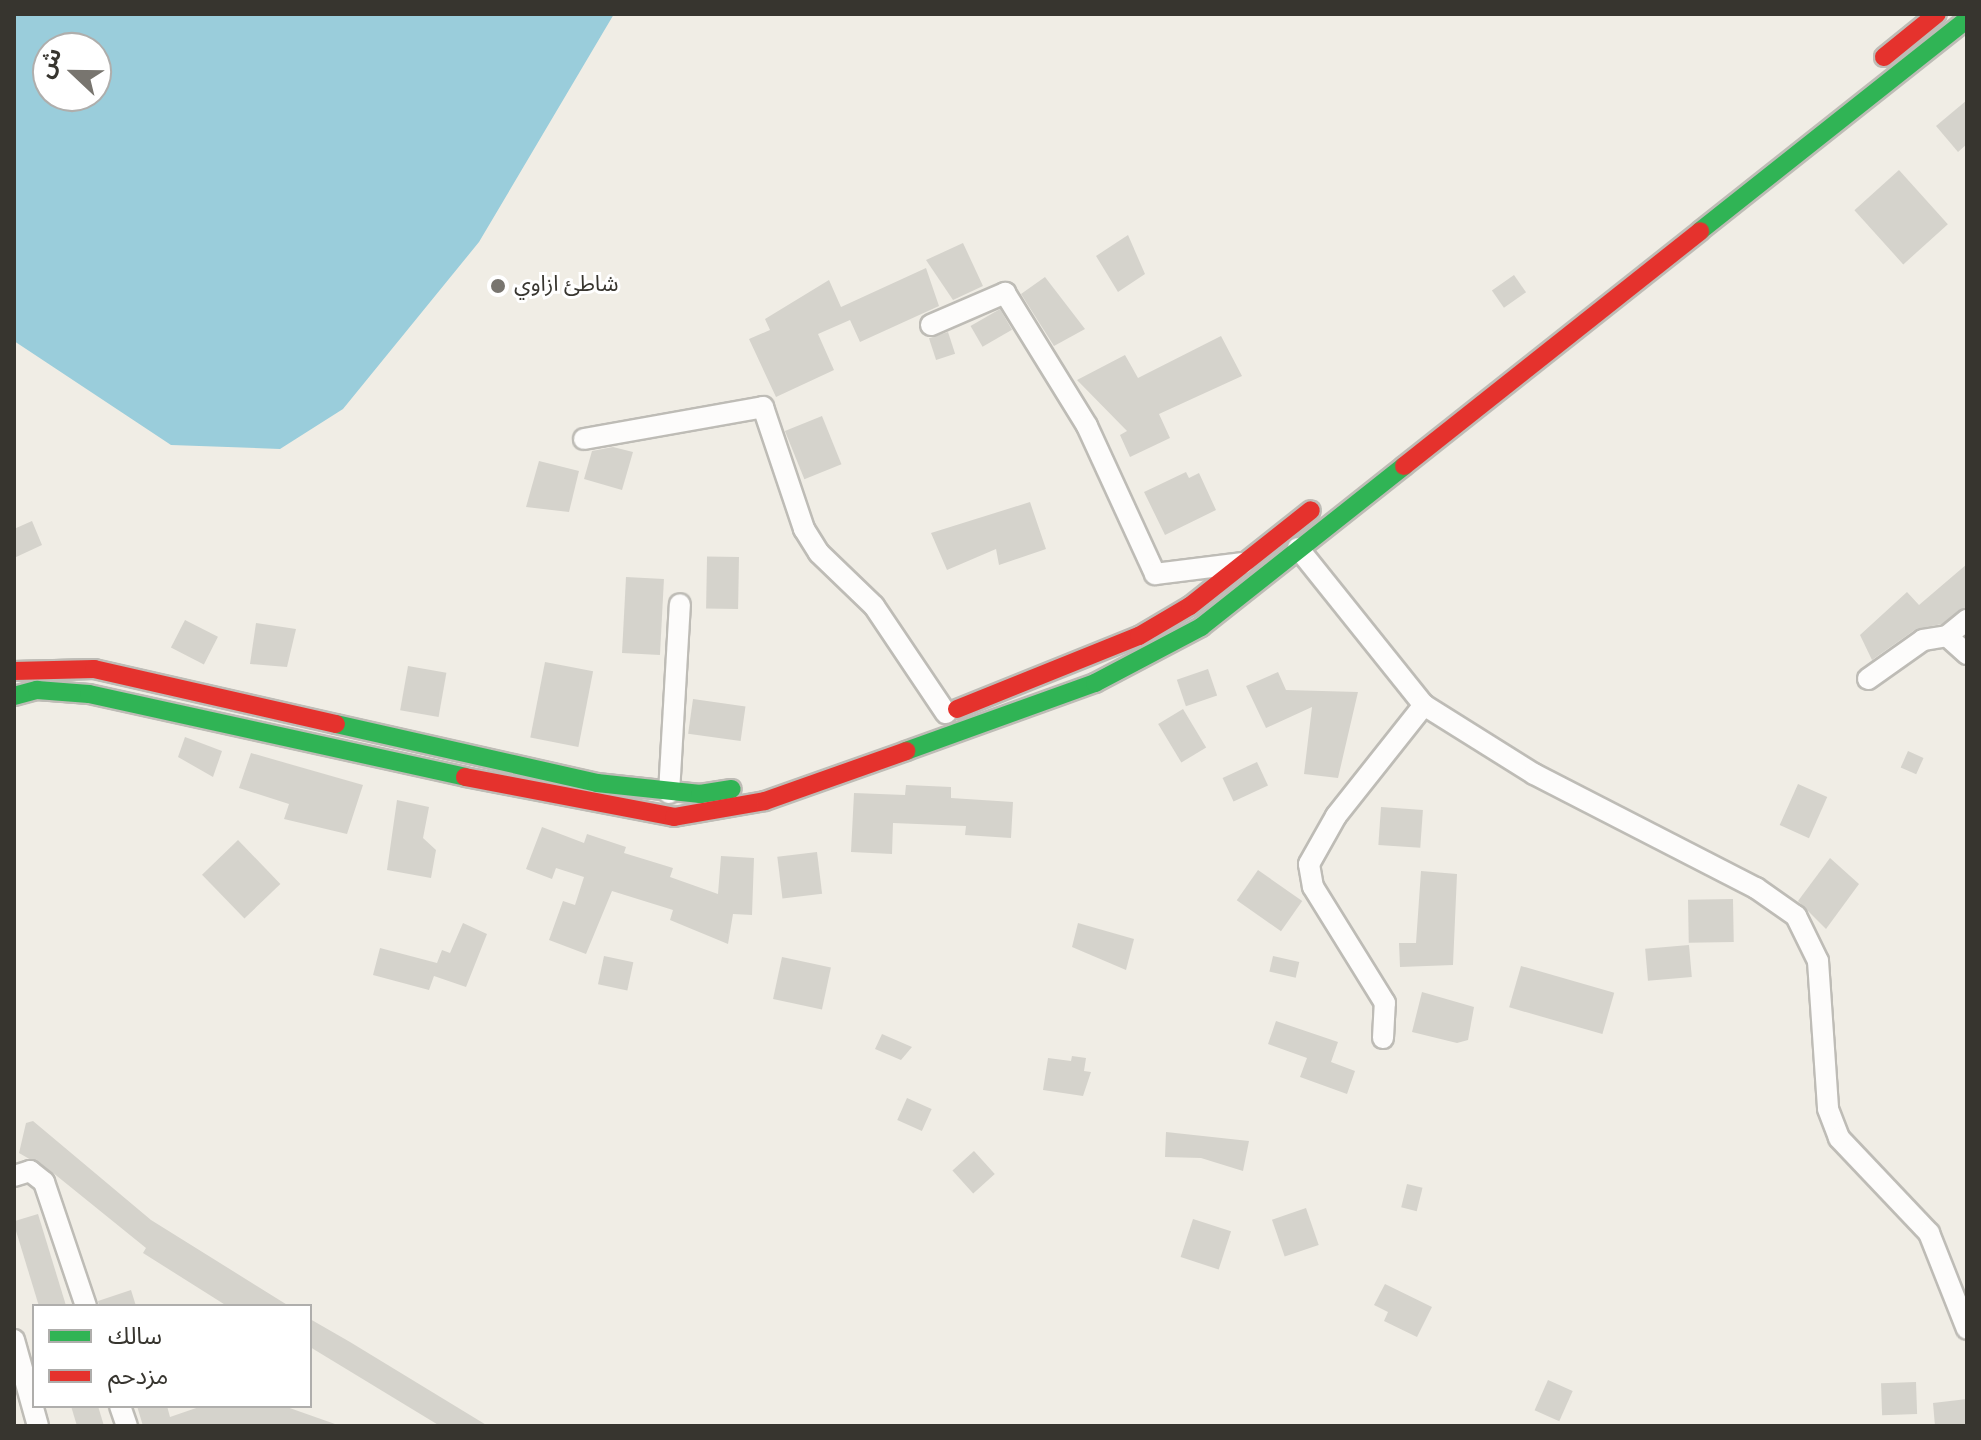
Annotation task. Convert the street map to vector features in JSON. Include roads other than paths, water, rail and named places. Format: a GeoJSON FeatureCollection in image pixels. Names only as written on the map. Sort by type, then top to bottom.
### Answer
{"type":"FeatureCollection","features":[{"type":"Feature","properties":{"kind":"main road"},"geometry":{"type":"LineString","coordinates":[[1726,184],[1937,14]]}},
{"type":"Feature","properties":{"kind":"main road"},"geometry":{"type":"LineString","coordinates":[[14,696],[37,690],[89,694],[616,810],[674,817],[719,814],[1095,683],[1201,627],[1967,19]]}},
{"type":"Feature","properties":{"kind":"main road"},"geometry":{"type":"LineString","coordinates":[[938,716],[1139,636],[1243,563],[1327,498]]}},
{"type":"Feature","properties":{"kind":"main road"},"geometry":{"type":"LineString","coordinates":[[14,671],[94,669],[597,783],[669,793],[742,787],[829,756]]}},
{"type":"Feature","properties":{"kind":"street"},"geometry":{"type":"LineString","coordinates":[[931,325],[1005,293],[1087,426],[1155,574],[1243,563]]}},
{"type":"Feature","properties":{"kind":"street"},"geometry":{"type":"LineString","coordinates":[[584,439],[763,407],[811,541],[833,571],[874,606],[938,716]]}},
{"type":"Feature","properties":{"kind":"street"},"geometry":{"type":"LineString","coordinates":[[1298,548],[1424,705],[1534,774],[1756,888],[1796,916],[1818,961],[1828,1109],[1839,1138],[1929,1233],[1967,1329]]}},
{"type":"Feature","properties":{"kind":"street"},"geometry":{"type":"LineString","coordinates":[[669,793],[680,604]]}},
{"type":"Feature","properties":{"kind":"street"},"geometry":{"type":"LineString","coordinates":[[1868,679],[1923,640],[1947,636],[1967,620]]}},
{"type":"Feature","properties":{"kind":"street"},"geometry":{"type":"LineString","coordinates":[[1947,636],[1967,654]]}},
{"type":"Feature","properties":{"kind":"street"},"geometry":{"type":"LineString","coordinates":[[1383,1038],[1385,1003],[1313,887],[1309,864],[1336,816],[1424,705]]}},
{"type":"Feature","properties":{"kind":"street"},"geometry":{"type":"LineString","coordinates":[[14,1176],[30,1171],[44,1182],[85,1304]]}},
{"type":"Feature","properties":{"kind":"street"},"geometry":{"type":"LineString","coordinates":[[14,1340],[32,1404]]}},
{"type":"Feature","properties":{"kind":"water"},"geometry":{"type":"Polygon","coordinates":[[[14,14],[614,14],[479,242],[343,409],[280,449],[171,445],[14,341],[14,14]]]}},
{"type":"Feature","properties":{"kind":"place","name":"شاطئ ازاوي"},"geometry":{"type":"Point","coordinates":[498,286]}}]}
